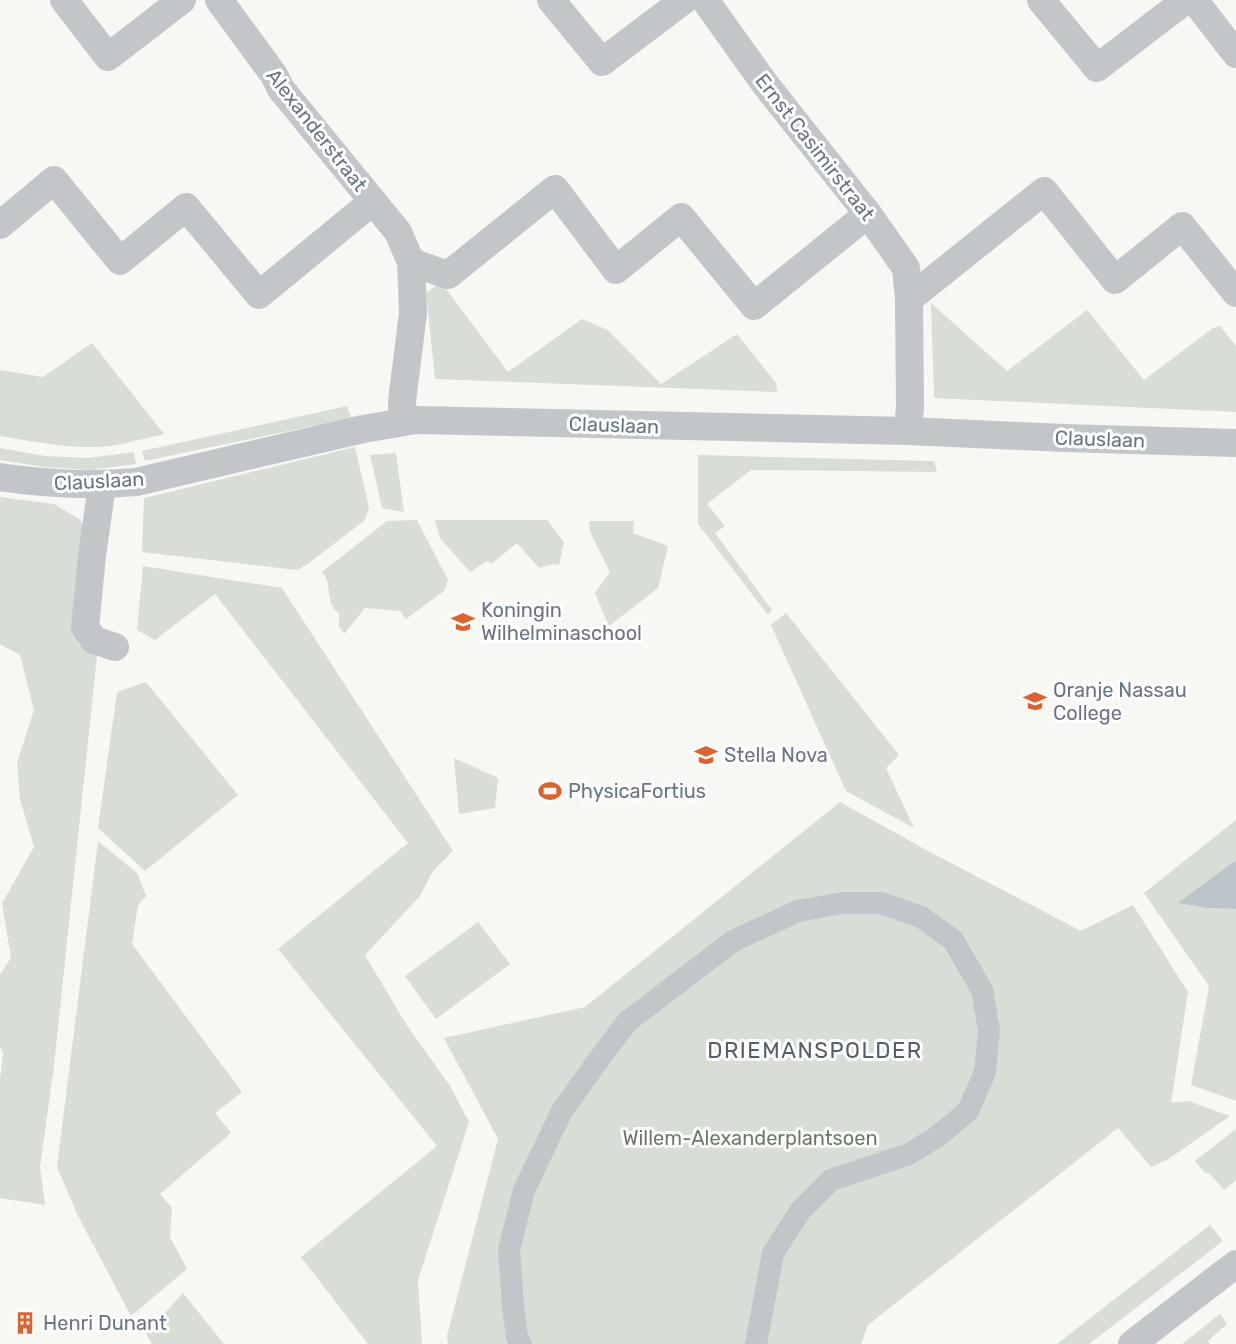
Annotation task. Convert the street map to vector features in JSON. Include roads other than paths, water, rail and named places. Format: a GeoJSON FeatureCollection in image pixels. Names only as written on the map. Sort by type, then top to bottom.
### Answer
{"type":"FeatureCollection","features":[{"type":"Feature","properties":{"kind":"street"},"geometry":{"type":"LineString","coordinates":[[64,0],[108,57],[182,0]]}},
{"type":"Feature","properties":{"kind":"street","name":"Alexanderstraat"},"geometry":{"type":"LineString","coordinates":[[219,0],[274,75],[281,89],[398,232],[411,262]]}},
{"type":"Feature","properties":{"kind":"street"},"geometry":{"type":"LineString","coordinates":[[551,0],[602,62],[684,0]]}},
{"type":"Feature","properties":{"kind":"street","name":"Ernst Casimirstraat"},"geometry":{"type":"LineString","coordinates":[[705,0],[765,84],[868,214],[906,268],[909,299],[910,407],[908,431]]}},
{"type":"Feature","properties":{"kind":"street"},"geometry":{"type":"LineString","coordinates":[[1041,0],[1097,68],[1186,0]]}},
{"type":"Feature","properties":{"kind":"street"},"geometry":{"type":"LineString","coordinates":[[1194,0],[1236,54]]}},
{"type":"Feature","properties":{"kind":"street"},"geometry":{"type":"LineString","coordinates":[[0,225],[54,180],[120,261],[186,207],[259,295],[372,202]]}},
{"type":"Feature","properties":{"kind":"street"},"geometry":{"type":"LineString","coordinates":[[403,421],[402,400],[413,313],[411,262],[448,274],[555,189],[616,270],[681,217],[754,306],[868,214]]}},
{"type":"Feature","properties":{"kind":"street"},"geometry":{"type":"LineString","coordinates":[[909,299],[1044,191],[1115,280],[1182,226],[1236,293]]}},
{"type":"Feature","properties":{"kind":"street","name":"Clauslaan"},"geometry":{"type":"LineString","coordinates":[[0,477],[39,484],[102,485],[136,482],[403,421],[464,420],[908,431],[1236,443]]}},
{"type":"Feature","properties":{"kind":"street"},"geometry":{"type":"LineString","coordinates":[[102,485],[85,627],[94,640],[115,647]]}},
{"type":"Feature","properties":{"kind":"street"},"geometry":{"type":"LineString","coordinates":[[521,1344],[517,1337],[514,1316],[509,1250],[524,1190],[562,1111],[627,1022],[733,940],[798,911],[842,903],[881,903],[921,917],[953,940],[982,990],[990,1030],[985,1072],[968,1111],[938,1136],[909,1154],[831,1180],[801,1210],[773,1253],[756,1344]]}},
{"type":"Feature","properties":{"kind":"street"},"geometry":{"type":"LineString","coordinates":[[1132,1344],[1236,1264]]}},
{"type":"Feature","properties":{"kind":"place","name":"Koningin Wilhelminaschool"},"geometry":{"type":"Point","coordinates":[463,622]}},
{"type":"Feature","properties":{"kind":"place","name":"Oranje Nassau College"},"geometry":{"type":"Point","coordinates":[1035,701]}},
{"type":"Feature","properties":{"kind":"place","name":"Stella Nova"},"geometry":{"type":"Point","coordinates":[706,755]}},
{"type":"Feature","properties":{"kind":"place","name":"PhysicaFortius"},"geometry":{"type":"Point","coordinates":[550,791]}},
{"type":"Feature","properties":{"kind":"place","name":"Henri Dunant"},"geometry":{"type":"Point","coordinates":[25,1323]}},
{"type":"Feature","properties":{"kind":"district","name":"DRIEMANSPOLDER"},"geometry":{"type":"Point","coordinates":[815,1050]}},
{"type":"Feature","properties":{"kind":"park label","name":"Willem-Alexanderplantsoen"},"geometry":{"type":"Point","coordinates":[750,1138]}}]}
